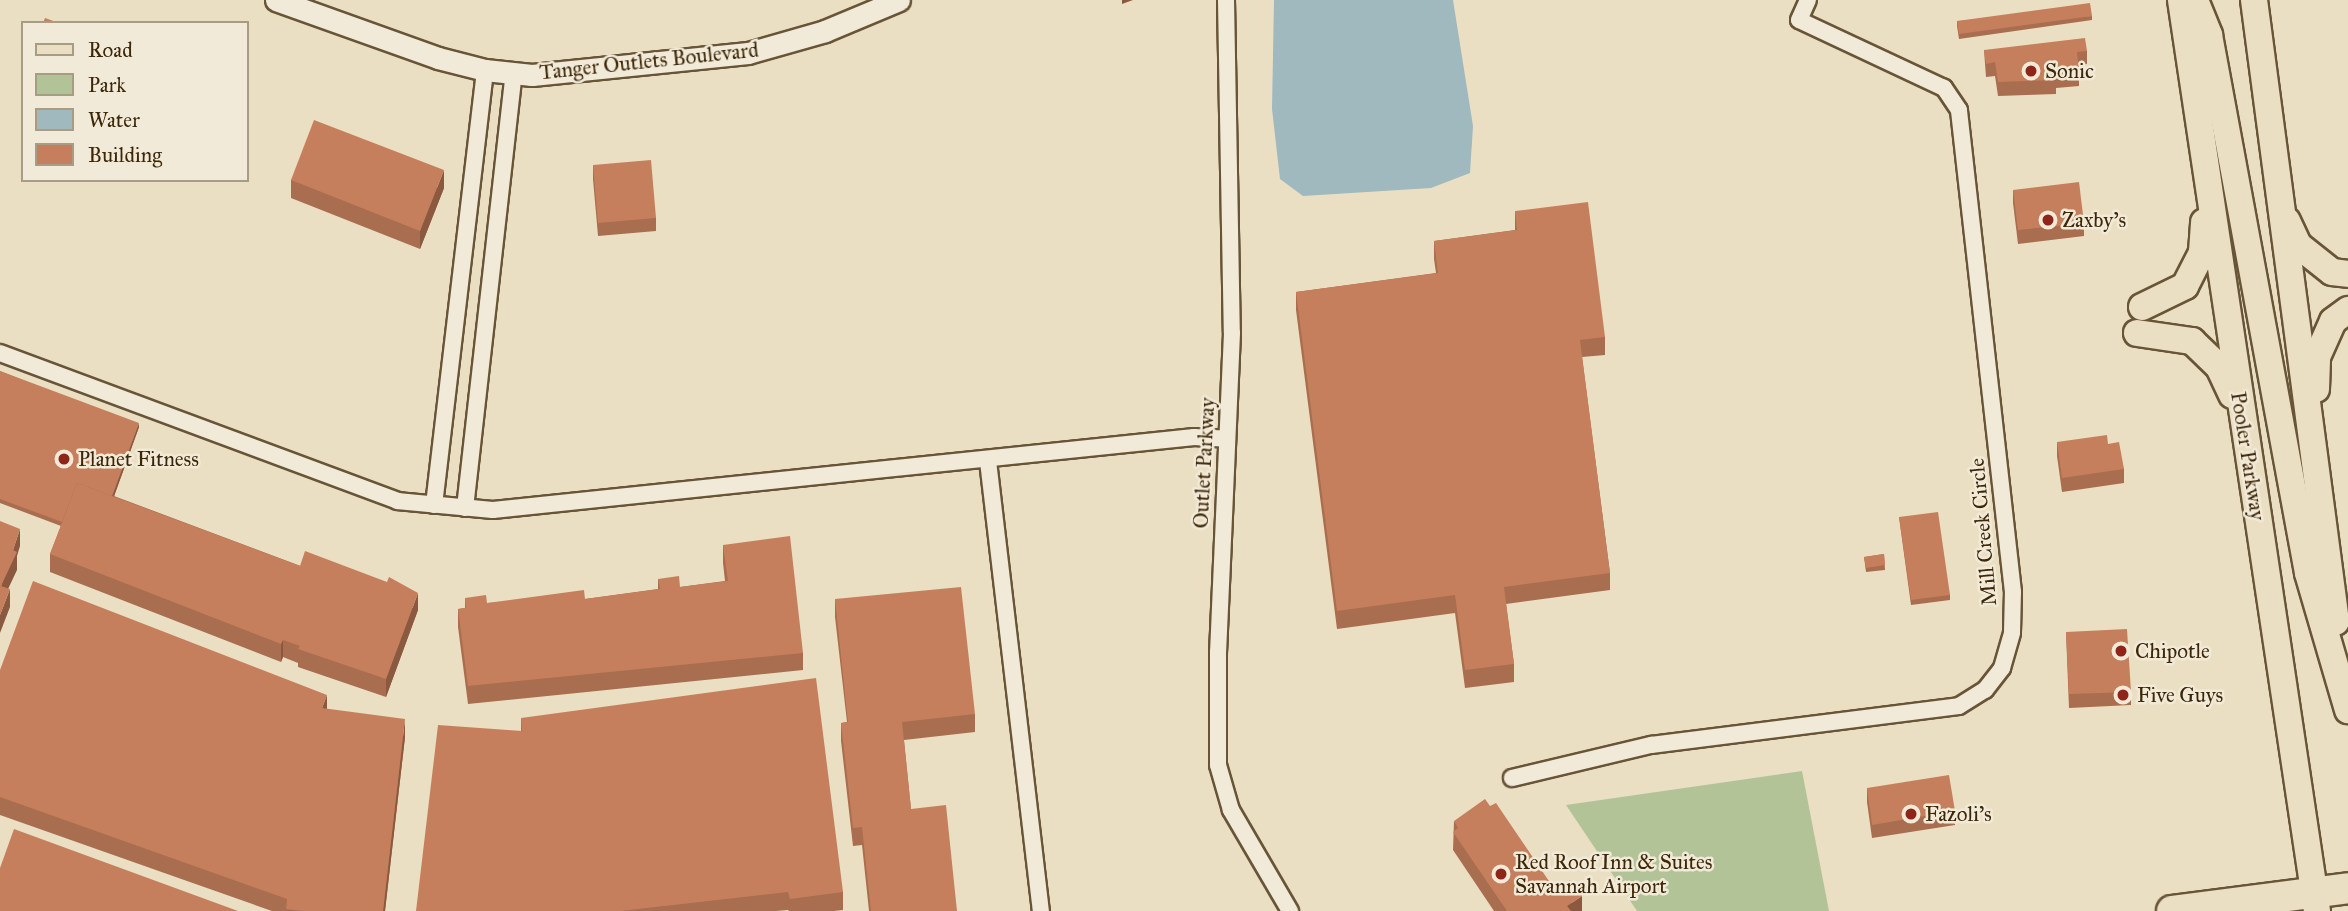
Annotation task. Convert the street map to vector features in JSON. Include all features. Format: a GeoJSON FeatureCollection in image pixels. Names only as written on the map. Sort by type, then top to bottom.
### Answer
{"type":"FeatureCollection","features":[{"type":"Feature","properties":{"kind":"highway"},"geometry":{"type":"LineString","coordinates":[[2172,911],[2316,901],[2348,888]]}},
{"type":"Feature","properties":{"kind":"highway"},"geometry":{"type":"LineString","coordinates":[[2316,901],[2342,911]]}},
{"type":"Feature","properties":{"kind":"main road","name":"Pooler Parkway"},"geometry":{"type":"LineString","coordinates":[[2181,0],[2316,901]]}},
{"type":"Feature","properties":{"kind":"main road"},"geometry":{"type":"LineString","coordinates":[[2195,0],[2209,35],[2308,573],[2348,708]]}},
{"type":"Feature","properties":{"kind":"main road"},"geometry":{"type":"LineString","coordinates":[[2254,0],[2348,708]]}},
{"type":"Feature","properties":{"kind":"main road"},"geometry":{"type":"LineString","coordinates":[[2207,182],[2202,252],[2185,286],[2139,320],[2192,341],[2219,367],[2243,419]]}},
{"type":"Feature","properties":{"kind":"main road"},"geometry":{"type":"LineString","coordinates":[[2280,206],[2298,245],[2332,272],[2348,274]]}},
{"type":"Feature","properties":{"kind":"main road"},"geometry":{"type":"LineString","coordinates":[[2313,457],[2317,357],[2333,321],[2348,310]]}},
{"type":"Feature","properties":{"kind":"street","name":"Tanger Outlets Boulevard"},"geometry":{"type":"LineString","coordinates":[[276,0],[485,71],[514,73],[604,70],[748,53],[825,31],[899,0]]}},
{"type":"Feature","properties":{"kind":"street","name":"Outlet Parkway"},"geometry":{"type":"LineString","coordinates":[[1226,0],[1232,333],[1216,714],[1218,765],[1231,810],[1290,911]]}},
{"type":"Feature","properties":{"kind":"street","name":"Mill Creek Circle"},"geometry":{"type":"LineString","coordinates":[[1512,778],[1651,745],[1959,706],[1985,690],[2002,668],[2011,632],[2013,592],[1959,110],[1944,88],[1799,20],[1808,0]]}},
{"type":"Feature","properties":{"kind":"street"},"geometry":{"type":"LineString","coordinates":[[434,505],[485,71]]}},
{"type":"Feature","properties":{"kind":"street"},"geometry":{"type":"LineString","coordinates":[[465,508],[514,73]]}},
{"type":"Feature","properties":{"kind":"street"},"geometry":{"type":"LineString","coordinates":[[0,353],[397,501],[465,508],[494,510],[988,461],[1194,437],[1227,439]]}},
{"type":"Feature","properties":{"kind":"street"},"geometry":{"type":"LineString","coordinates":[[988,461],[1041,911]]}},
{"type":"Feature","properties":{"kind":"green space"},"geometry":{"type":"Polygon","coordinates":[[[1802,771],[1829,911],[1637,911],[1566,805],[1802,771]]]}},
{"type":"Feature","properties":{"kind":"water"},"geometry":{"type":"Polygon","coordinates":[[[1274,0],[1453,0],[1473,126],[1470,173],[1431,188],[1303,196],[1280,179],[1272,109],[1274,0]]]}},
{"type":"Feature","properties":{"kind":"building"},"geometry":{"type":"Polygon","coordinates":[[[2090,3],[2092,16],[1959,34],[1957,21],[2090,3]]]}},
{"type":"Feature","properties":{"kind":"building"},"geometry":{"type":"Polygon","coordinates":[[[2085,38],[2087,51],[2077,52],[2079,72],[2055,75],[2056,80],[1998,82],[1995,62],[1986,64],[1984,50],[2085,38]]]}},
{"type":"Feature","properties":{"kind":"building"},"geometry":{"type":"Polygon","coordinates":[[[314,120],[444,170],[420,231],[291,180],[314,120]]]}},
{"type":"Feature","properties":{"kind":"building"},"geometry":{"type":"Polygon","coordinates":[[[651,160],[656,218],[598,223],[593,165],[651,160]]]}},
{"type":"Feature","properties":{"kind":"building","name":"Zaxby's"},"geometry":{"type":"Polygon","coordinates":[[[2079,182],[2084,223],[2018,230],[2013,190],[2079,182]]]}},
{"type":"Feature","properties":{"kind":"building"},"geometry":{"type":"Polygon","coordinates":[[[1588,202],[1605,337],[1580,340],[1610,573],[1504,587],[1514,664],[1465,670],[1455,595],[1337,611],[1296,292],[1438,273],[1434,241],[1517,230],[1515,211],[1588,202]]]}},
{"type":"Feature","properties":{"kind":"building","name":"Planet Fitness"},"geometry":{"type":"Polygon","coordinates":[[[0,371],[139,423],[112,496],[77,483],[62,522],[0,499],[0,371]]]}},
{"type":"Feature","properties":{"kind":"building"},"geometry":{"type":"Polygon","coordinates":[[[2107,435],[2108,444],[2119,442],[2124,469],[2062,478],[2057,442],[2107,435]]]}},
{"type":"Feature","properties":{"kind":"building"},"geometry":{"type":"Polygon","coordinates":[[[77,483],[300,566],[305,551],[387,582],[389,577],[418,593],[386,679],[298,649],[300,646],[283,640],[281,644],[50,554],[77,483]]]}},
{"type":"Feature","properties":{"kind":"building"},"geometry":{"type":"Polygon","coordinates":[[[1938,512],[1950,595],[1911,600],[1899,517],[1938,512]]]}},
{"type":"Feature","properties":{"kind":"building"},"geometry":{"type":"Polygon","coordinates":[[[0,521],[20,529],[13,550],[17,552],[1,586],[10,589],[0,615],[0,521]]]}},
{"type":"Feature","properties":{"kind":"building"},"geometry":{"type":"Polygon","coordinates":[[[790,536],[803,653],[468,686],[458,609],[466,608],[465,598],[486,595],[487,603],[584,590],[585,599],[660,589],[658,579],[679,576],[680,587],[728,581],[723,545],[790,536]]]}},
{"type":"Feature","properties":{"kind":"building"},"geometry":{"type":"Polygon","coordinates":[[[1884,554],[1885,565],[1866,568],[1864,557],[1884,554]]]}},
{"type":"Feature","properties":{"kind":"building"},"geometry":{"type":"Polygon","coordinates":[[[33,581],[327,695],[322,708],[405,719],[383,911],[286,909],[287,899],[0,797],[0,670],[33,581]]]}},
{"type":"Feature","properties":{"kind":"building"},"geometry":{"type":"Polygon","coordinates":[[[961,587],[975,714],[902,722],[911,809],[946,805],[957,911],[871,911],[862,827],[853,828],[841,723],[848,722],[835,599],[961,587]]]}},
{"type":"Feature","properties":{"kind":"building"},"geometry":{"type":"Polygon","coordinates":[[[2127,629],[2131,692],[2069,694],[2066,632],[2127,629]]]}},
{"type":"Feature","properties":{"kind":"building"},"geometry":{"type":"Polygon","coordinates":[[[816,678],[843,892],[790,899],[788,892],[620,911],[416,911],[438,725],[522,731],[521,718],[816,678]]]}},
{"type":"Feature","properties":{"kind":"building","name":"Fazoli's"},"geometry":{"type":"Polygon","coordinates":[[[1949,775],[1955,811],[1872,825],[1867,788],[1949,775]]]}},
{"type":"Feature","properties":{"kind":"building","name":"Red Roof Inn & Suites Savannah Airport"},"geometry":{"type":"Polygon","coordinates":[[[1485,799],[1490,806],[1496,803],[1555,890],[1570,880],[1582,896],[1567,906],[1571,911],[1507,911],[1453,832],[1458,828],[1454,821],[1485,799]]]}},
{"type":"Feature","properties":{"kind":"building"},"geometry":{"type":"Polygon","coordinates":[[[14,829],[238,911],[0,911],[0,868],[14,829]]]}},
{"type":"Feature","properties":{"kind":"place","name":"Sonic"},"geometry":{"type":"Point","coordinates":[2031,71]}},
{"type":"Feature","properties":{"kind":"place","name":"Zaxby's"},"geometry":{"type":"Point","coordinates":[2048,220]}},
{"type":"Feature","properties":{"kind":"place","name":"Planet Fitness"},"geometry":{"type":"Point","coordinates":[64,459]}},
{"type":"Feature","properties":{"kind":"place","name":"Chipotle"},"geometry":{"type":"Point","coordinates":[2121,651]}},
{"type":"Feature","properties":{"kind":"place","name":"Five Guys"},"geometry":{"type":"Point","coordinates":[2123,695]}},
{"type":"Feature","properties":{"kind":"place","name":"Fazoli's"},"geometry":{"type":"Point","coordinates":[1911,814]}},
{"type":"Feature","properties":{"kind":"place","name":"Red Roof Inn & Suites Savannah Airport"},"geometry":{"type":"Point","coordinates":[1501,874]}}]}
